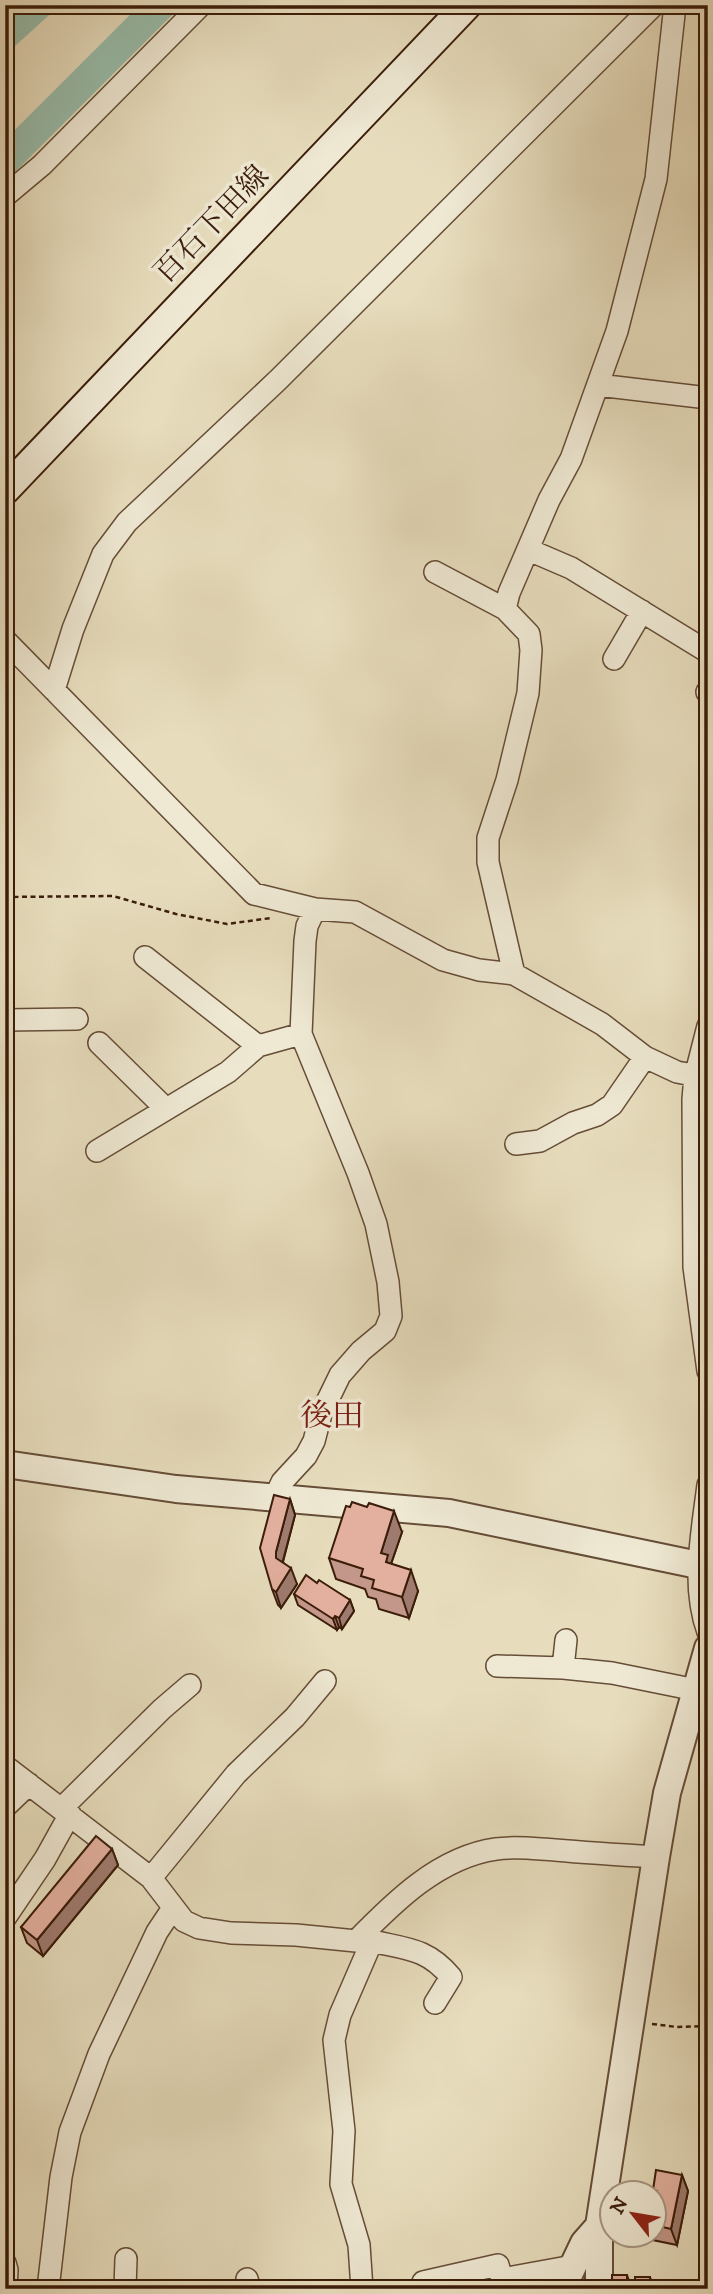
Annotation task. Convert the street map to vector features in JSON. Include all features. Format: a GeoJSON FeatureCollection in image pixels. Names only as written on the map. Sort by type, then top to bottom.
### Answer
{"type":"FeatureCollection","features":[{"type":"Feature","properties":{"kind":"main road","name":"百石下田線"},"geometry":{"type":"LineString","coordinates":[[5,490],[467,5]]}},
{"type":"Feature","properties":{"kind":"street"},"geometry":{"type":"LineString","coordinates":[[5,196],[42,165],[201,5]]}},
{"type":"Feature","properties":{"kind":"street"},"geometry":{"type":"LineString","coordinates":[[54,690],[103,554],[127,522],[278,380],[654,5]]}},
{"type":"Feature","properties":{"kind":"street"},"geometry":{"type":"LineString","coordinates":[[505,609],[509,593],[549,500],[571,459],[617,331],[656,179],[675,5]]}},
{"type":"Feature","properties":{"kind":"street"},"geometry":{"type":"LineString","coordinates":[[598,385],[708,398]]}},
{"type":"Feature","properties":{"kind":"street"},"geometry":{"type":"LineString","coordinates":[[529,550],[571,568],[708,652]]}},
{"type":"Feature","properties":{"kind":"street"},"geometry":{"type":"LineString","coordinates":[[435,572],[505,609],[529,634],[531,650],[528,693],[507,780],[488,838],[488,862],[514,974]]}},
{"type":"Feature","properties":{"kind":"street"},"geometry":{"type":"LineString","coordinates":[[614,659],[642,611]]}},
{"type":"Feature","properties":{"kind":"street"},"geometry":{"type":"LineString","coordinates":[[5,640],[254,894],[311,917],[355,912],[443,960],[479,970],[514,974],[602,1024],[645,1057],[677,1072],[702,1078]]}},
{"type":"Feature","properties":{"kind":"street"},"geometry":{"type":"LineString","coordinates":[[275,1497],[282,1482],[306,1457],[314,1441],[321,1414],[340,1375],[361,1351],[385,1331],[391,1316],[388,1282],[376,1224],[301,1034],[311,917]]}},
{"type":"Feature","properties":{"kind":"street"},"geometry":{"type":"LineString","coordinates":[[145,957],[258,1046]]}},
{"type":"Feature","properties":{"kind":"street"},"geometry":{"type":"LineString","coordinates":[[5,1020],[77,1019]]}},
{"type":"Feature","properties":{"kind":"street"},"geometry":{"type":"LineString","coordinates":[[708,1026],[702,1078],[693,1099],[695,1267],[708,1371]]}},
{"type":"Feature","properties":{"kind":"street"},"geometry":{"type":"LineString","coordinates":[[97,1150],[228,1072],[258,1046],[301,1034]]}},
{"type":"Feature","properties":{"kind":"street"},"geometry":{"type":"LineString","coordinates":[[99,1043],[166,1109]]}},
{"type":"Feature","properties":{"kind":"street"},"geometry":{"type":"LineString","coordinates":[[516,1144],[540,1141],[605,1110],[612,1105],[645,1057]]}},
{"type":"Feature","properties":{"kind":"street"},"geometry":{"type":"LineString","coordinates":[[5,1464],[176,1489],[449,1513],[698,1565]]}},
{"type":"Feature","properties":{"kind":"street"},"geometry":{"type":"LineString","coordinates":[[708,1485],[698,1565],[701,1612],[708,1632]]}},
{"type":"Feature","properties":{"kind":"street"},"geometry":{"type":"LineString","coordinates":[[563,1668],[566,1640]]}},
{"type":"Feature","properties":{"kind":"street"},"geometry":{"type":"LineString","coordinates":[[607,2178],[667,1793],[708,1648]]}},
{"type":"Feature","properties":{"kind":"street"},"geometry":{"type":"LineString","coordinates":[[497,1666],[612,1673],[696,1690]]}},
{"type":"Feature","properties":{"kind":"street"},"geometry":{"type":"LineString","coordinates":[[150,1878],[236,1774],[295,1717],[325,1681]]}},
{"type":"Feature","properties":{"kind":"street"},"geometry":{"type":"LineString","coordinates":[[7,1911],[45,1859],[66,1811],[162,1709],[190,1685]]}},
{"type":"Feature","properties":{"kind":"street"},"geometry":{"type":"LineString","coordinates":[[5,1766],[150,1878],[184,1921],[200,1928],[231,1933],[296,1935],[356,1941],[368,1938],[426,1954],[440,1964],[451,1977],[435,2003]]}},
{"type":"Feature","properties":{"kind":"street"},"geometry":{"type":"LineString","coordinates":[[5,1807],[29,1784]]}},
{"type":"Feature","properties":{"kind":"street"},"geometry":{"type":"LineString","coordinates":[[362,2289],[359,2245],[341,2184],[344,2131],[334,2040],[340,2015],[368,1938],[392,1904],[417,1885],[468,1857],[496,1849],[656,1857]]}},
{"type":"Feature","properties":{"kind":"street"},"geometry":{"type":"LineString","coordinates":[[48,2289],[61,2177],[70,2132],[99,2054],[145,1955],[173,1908]]}},
{"type":"Feature","properties":{"kind":"street"},"geometry":{"type":"LineString","coordinates":[[423,2282],[498,2265],[502,2279],[568,2277],[584,2243],[598,2227]]}},
{"type":"Feature","properties":{"kind":"street"},"geometry":{"type":"LineString","coordinates":[[599,2248],[599,2289]]}},
{"type":"Feature","properties":{"kind":"street"},"geometry":{"type":"LineString","coordinates":[[125,2289],[126,2259]]}},
{"type":"Feature","properties":{"kind":"street"},"geometry":{"type":"LineString","coordinates":[[5,2263],[6,2289]]}},
{"type":"Feature","properties":{"kind":"path"},"geometry":{"type":"LineString","coordinates":[[5,897],[113,896],[176,914],[227,924],[282,917],[311,917]]}},
{"type":"Feature","properties":{"kind":"path"},"geometry":{"type":"LineString","coordinates":[[631,2022],[677,2027],[708,2026]]}},
{"type":"Feature","properties":{"kind":"building"},"geometry":{"type":"Polygon","coordinates":[[[274,1495],[290,1499],[276,1558],[291,1568],[276,1592],[272,1589],[260,1548],[274,1495]]]}},
{"type":"Feature","properties":{"kind":"building"},"geometry":{"type":"Polygon","coordinates":[[[352,1502],[367,1507],[369,1503],[394,1511],[381,1553],[388,1555],[386,1562],[411,1570],[402,1597],[372,1588],[374,1580],[361,1576],[363,1569],[329,1558],[346,1506],[350,1507],[352,1502]]]}},
{"type":"Feature","properties":{"kind":"building"},"geometry":{"type":"Polygon","coordinates":[[[306,1575],[350,1600],[339,1618],[335,1616],[333,1619],[294,1594],[306,1575]]]}},
{"type":"Feature","properties":{"kind":"building"},"geometry":{"type":"Polygon","coordinates":[[[96,1836],[112,1849],[37,1940],[21,1927],[96,1836]]]}},
{"type":"Feature","properties":{"kind":"building"},"geometry":{"type":"Polygon","coordinates":[[[656,2170],[682,2175],[671,2229],[668,2228],[668,2178],[655,2178],[656,2170]]]}},
{"type":"Feature","properties":{"kind":"building"},"geometry":{"type":"Polygon","coordinates":[[[612,2275],[627,2275],[627,2289],[612,2289],[612,2275]]]}},
{"type":"Feature","properties":{"kind":"building"},"geometry":{"type":"Polygon","coordinates":[[[635,2277],[650,2277],[650,2289],[635,2289],[635,2277]]]}},
{"type":"Feature","properties":{"kind":"building"},"geometry":{"type":"Polygon","coordinates":[[[660,2283],[674,2283],[674,2289],[660,2289],[660,2283]]]}},
{"type":"Feature","properties":{"kind":"waterway"},"geometry":{"type":"LineString","coordinates":[[5,35],[38,5]]}},
{"type":"Feature","properties":{"kind":"waterway"},"geometry":{"type":"LineString","coordinates":[[5,161],[161,5]]}},
{"type":"Feature","properties":{"kind":"district","name":"後田"},"geometry":{"type":"Point","coordinates":[332,1417]}}]}
